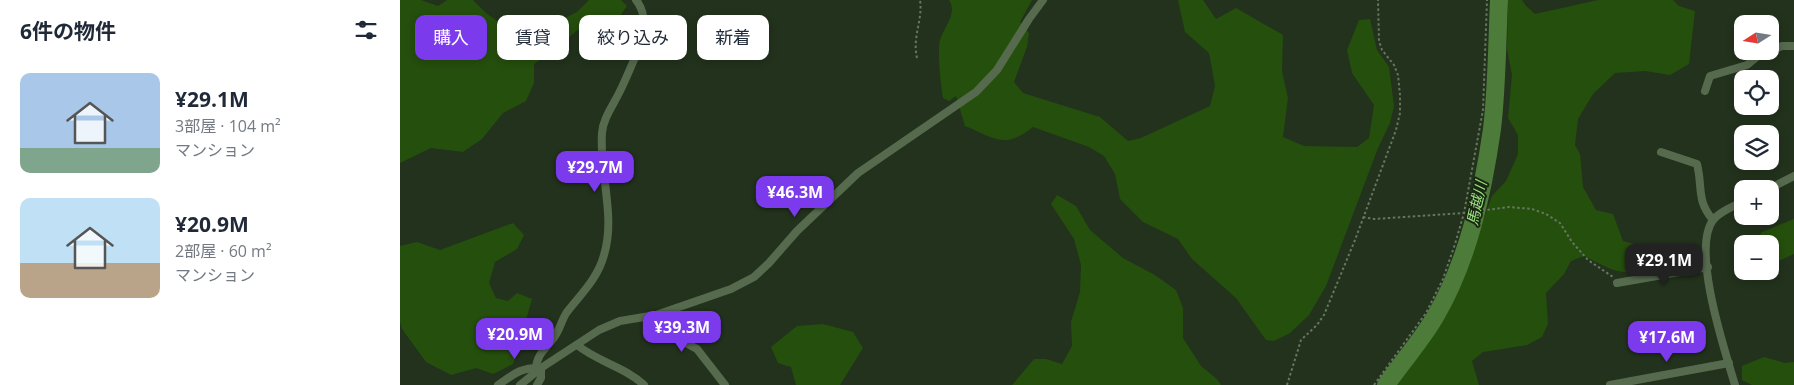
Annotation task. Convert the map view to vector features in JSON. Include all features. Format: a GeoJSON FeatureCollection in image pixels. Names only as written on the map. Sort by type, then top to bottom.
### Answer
{"type":"FeatureCollection","features":[{"type":"Feature","properties":{"kind":"street"},"geometry":{"type":"LineString","coordinates":[[537,385],[541,378],[536,361],[541,351],[556,335],[566,314],[586,290],[605,255],[607,198],[601,147],[602,130],[642,43],[644,18],[636,0]]}},
{"type":"Feature","properties":{"kind":"street"},"geometry":{"type":"LineString","coordinates":[[520,385],[538,368],[600,330],[620,321],[656,315],[730,289],[754,277],[797,231],[858,172],[976,92],[996,70],[1043,0]]}},
{"type":"Feature","properties":{"kind":"street"},"geometry":{"type":"LineString","coordinates":[[1779,47],[1794,46]]}},
{"type":"Feature","properties":{"kind":"street"},"geometry":{"type":"LineString","coordinates":[[1705,91],[1710,76],[1747,65],[1753,60]]}},
{"type":"Feature","properties":{"kind":"street"},"geometry":{"type":"LineString","coordinates":[[1661,152],[1697,164],[1700,174],[1701,201],[1705,211],[1713,220]]}},
{"type":"Feature","properties":{"kind":"street"},"geometry":{"type":"LineString","coordinates":[[1779,184],[1794,176]]}},
{"type":"Feature","properties":{"kind":"street"},"geometry":{"type":"LineString","coordinates":[[1734,206],[1713,220],[1708,231],[1706,248],[1712,301],[1735,385]]}},
{"type":"Feature","properties":{"kind":"street"},"geometry":{"type":"LineString","coordinates":[[1617,283],[1708,268]]}},
{"type":"Feature","properties":{"kind":"street"},"geometry":{"type":"LineString","coordinates":[[656,315],[664,331],[697,349],[725,385]]}},
{"type":"Feature","properties":{"kind":"street"},"geometry":{"type":"LineString","coordinates":[[578,345],[585,352],[624,370],[644,385]]}},
{"type":"Feature","properties":{"kind":"street"},"geometry":{"type":"LineString","coordinates":[[1610,385],[1729,362]]}},
{"type":"Feature","properties":{"kind":"street"},"geometry":{"type":"LineString","coordinates":[[498,385],[520,370],[538,368]]}},
{"type":"Feature","properties":{"kind":"path"},"geometry":{"type":"LineString","coordinates":[[917,58],[915,41],[921,7],[920,0]]}},
{"type":"Feature","properties":{"kind":"path"},"geometry":{"type":"LineString","coordinates":[[1287,385],[1301,340],[1317,326],[1324,315],[1387,156],[1400,113],[1398,75],[1394,65],[1382,50],[1379,41],[1378,0]]}},
{"type":"Feature","properties":{"kind":"path"},"geometry":{"type":"LineString","coordinates":[[1374,385],[1426,314],[1443,279],[1455,244],[1464,213],[1483,110],[1486,0]]}},
{"type":"Feature","properties":{"kind":"path"},"geometry":{"type":"LineString","coordinates":[[1363,217],[1374,220],[1464,213],[1509,207],[1532,209],[1546,214],[1560,223],[1572,242],[1588,260],[1613,277],[1617,283]]}},
{"type":"Feature","properties":{"kind":"green space"},"geometry":{"type":"Polygon","coordinates":[[[400,0],[421,0],[438,6],[447,0],[473,0],[497,21],[497,60],[540,60],[534,64],[534,83],[526,101],[503,113],[482,139],[463,152],[431,148],[400,163],[400,0]]]}},
{"type":"Feature","properties":{"kind":"green space"},"geometry":{"type":"Polygon","coordinates":[[[589,0],[621,0],[627,6],[621,15],[579,15],[579,29],[569,38],[569,16],[577,12],[589,0]]]}},
{"type":"Feature","properties":{"kind":"green space"},"geometry":{"type":"Polygon","coordinates":[[[949,0],[1032,0],[1020,22],[1029,33],[1027,47],[1014,82],[1023,93],[1100,117],[1128,141],[1141,138],[1210,106],[1215,86],[1209,53],[1185,32],[1178,0],[1203,0],[1216,19],[1236,8],[1283,35],[1282,71],[1288,98],[1283,137],[1304,146],[1357,147],[1369,138],[1374,105],[1352,73],[1347,50],[1359,20],[1370,19],[1377,50],[1389,67],[1394,106],[1390,123],[1378,148],[1326,286],[1309,315],[1290,333],[1274,341],[1266,340],[1236,298],[1192,259],[1178,239],[1143,222],[1120,199],[1115,174],[1104,156],[1089,147],[1033,127],[1014,138],[999,140],[965,126],[956,96],[949,101],[943,98],[942,92],[939,45],[951,15],[952,10],[949,0]]]}},
{"type":"Feature","properties":{"kind":"green space"},"geometry":{"type":"Polygon","coordinates":[[[1508,0],[1522,0],[1535,14],[1598,0],[1673,0],[1679,6],[1695,11],[1689,64],[1670,75],[1645,71],[1615,73],[1593,94],[1578,119],[1575,145],[1580,154],[1583,187],[1596,210],[1613,214],[1623,241],[1651,246],[1655,268],[1626,272],[1611,269],[1584,256],[1571,261],[1564,274],[1546,293],[1548,324],[1542,337],[1527,345],[1483,352],[1472,361],[1479,385],[1394,385],[1399,375],[1433,331],[1450,304],[1492,196],[1506,181],[1518,154],[1518,135],[1508,118],[1512,75],[1507,49],[1508,0]]]}},
{"type":"Feature","properties":{"kind":"green space"},"geometry":{"type":"Polygon","coordinates":[[[1057,195],[1076,206],[1090,230],[1123,258],[1155,275],[1176,290],[1183,308],[1183,338],[1201,366],[1217,379],[1221,385],[1012,385],[1034,359],[1046,359],[1062,364],[1072,346],[1071,322],[1080,292],[1081,265],[1074,239],[1051,204],[1057,195]]]}},
{"type":"Feature","properties":{"kind":"green space"},"geometry":{"type":"Polygon","coordinates":[[[1794,219],[1794,254],[1779,261],[1779,235],[1759,235],[1762,232],[1794,219]]]}},
{"type":"Feature","properties":{"kind":"green space"},"geometry":{"type":"Polygon","coordinates":[[[513,223],[524,235],[517,249],[495,262],[489,283],[496,298],[508,301],[517,293],[532,299],[526,320],[514,326],[512,333],[520,345],[513,364],[493,374],[476,368],[451,375],[426,362],[402,329],[400,322],[400,246],[417,242],[440,250],[513,223]]]}},
{"type":"Feature","properties":{"kind":"green space"},"geometry":{"type":"Polygon","coordinates":[[[823,324],[853,332],[863,348],[840,385],[796,385],[791,367],[778,363],[771,347],[797,326],[823,324]]]}},
{"type":"Feature","properties":{"kind":"green space"},"geometry":{"type":"Polygon","coordinates":[[[1764,357],[1785,363],[1794,362],[1794,385],[1752,385],[1742,380],[1742,366],[1764,357]]]}},
{"type":"Feature","properties":{"kind":"waterway","name":"馬越川"},"geometry":{"type":"LineString","coordinates":[[1386,385],[1424,335],[1435,317],[1457,273],[1465,250],[1479,201],[1492,129],[1499,0]]}}]}
